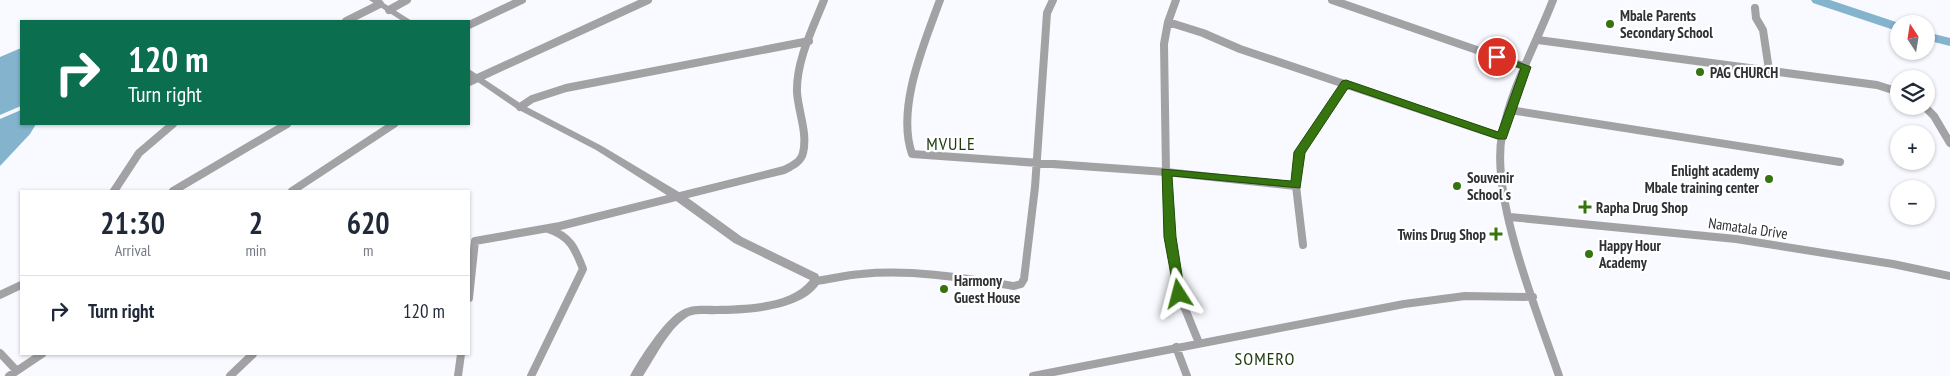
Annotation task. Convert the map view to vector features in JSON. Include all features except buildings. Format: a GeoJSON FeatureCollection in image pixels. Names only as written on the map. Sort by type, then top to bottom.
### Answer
{"type":"FeatureCollection","features":[{"type":"Feature","properties":{"kind":"street"},"geometry":{"type":"LineString","coordinates":[[389,10],[407,0]]}},
{"type":"Feature","properties":{"kind":"street"},"geometry":{"type":"LineString","coordinates":[[470,25],[522,0]]}},
{"type":"Feature","properties":{"kind":"street"},"geometry":{"type":"LineString","coordinates":[[471,78],[648,0]]}},
{"type":"Feature","properties":{"kind":"street"},"geometry":{"type":"LineString","coordinates":[[470,279],[472,241],[546,229],[680,198],[784,170],[795,165],[802,156],[804,145],[797,84],[809,40],[824,0]]}},
{"type":"Feature","properties":{"kind":"street"},"geometry":{"type":"LineString","coordinates":[[940,0],[910,97],[907,119],[910,152],[922,156],[1166,172],[1296,186]]}},
{"type":"Feature","properties":{"kind":"street"},"geometry":{"type":"LineString","coordinates":[[636,376],[683,315],[698,310],[768,305],[796,297],[809,289],[816,281],[861,274],[893,273],[966,279],[1014,286],[1021,284],[1024,279],[1037,163],[1047,13],[1052,0]]}},
{"type":"Feature","properties":{"kind":"street"},"geometry":{"type":"LineString","coordinates":[[1176,0],[1168,22],[1164,44],[1166,172],[1170,237],[1179,294],[1199,343]]}},
{"type":"Feature","properties":{"kind":"street"},"geometry":{"type":"LineString","coordinates":[[1332,0],[1526,67]]}},
{"type":"Feature","properties":{"kind":"street"},"geometry":{"type":"LineString","coordinates":[[1553,0],[1510,110],[1502,137],[1502,171],[1510,217],[1533,297],[1559,376]]}},
{"type":"Feature","properties":{"kind":"street"},"geometry":{"type":"LineString","coordinates":[[348,20],[377,2],[406,20]]}},
{"type":"Feature","properties":{"kind":"street"},"geometry":{"type":"LineString","coordinates":[[1755,8],[1756,18],[1763,30],[1769,70]]}},
{"type":"Feature","properties":{"kind":"street"},"geometry":{"type":"LineString","coordinates":[[1168,22],[1203,33],[1240,49],[1502,137]]}},
{"type":"Feature","properties":{"kind":"street"},"geometry":{"type":"LineString","coordinates":[[520,107],[532,99],[566,88],[809,40]]}},
{"type":"Feature","properties":{"kind":"street"},"geometry":{"type":"LineString","coordinates":[[1538,40],[1877,85],[1890,89]]}},
{"type":"Feature","properties":{"kind":"street"},"geometry":{"type":"LineString","coordinates":[[471,78],[520,107],[599,148],[680,198],[738,240],[814,277],[816,281]]}},
{"type":"Feature","properties":{"kind":"street"},"geometry":{"type":"LineString","coordinates":[[1303,245],[1296,186],[1300,152],[1346,84]]}},
{"type":"Feature","properties":{"kind":"street"},"geometry":{"type":"LineString","coordinates":[[1510,110],[1840,162]]}},
{"type":"Feature","properties":{"kind":"street"},"geometry":{"type":"LineString","coordinates":[[1933,115],[1950,143]]}},
{"type":"Feature","properties":{"kind":"street"},"geometry":{"type":"LineString","coordinates":[[115,190],[133,158],[152,137],[171,125]]}},
{"type":"Feature","properties":{"kind":"street"},"geometry":{"type":"LineString","coordinates":[[175,190],[285,125]]}},
{"type":"Feature","properties":{"kind":"street"},"geometry":{"type":"LineString","coordinates":[[294,190],[392,125]]}},
{"type":"Feature","properties":{"kind":"street","name":"Namatala Drive"},"geometry":{"type":"LineString","coordinates":[[1510,217],[1736,239],[1893,264],[1950,276]]}},
{"type":"Feature","properties":{"kind":"street"},"geometry":{"type":"LineString","coordinates":[[531,376],[583,269],[571,240],[562,233],[546,229]]}},
{"type":"Feature","properties":{"kind":"street"},"geometry":{"type":"LineString","coordinates":[[0,295],[20,285]]}},
{"type":"Feature","properties":{"kind":"street"},"geometry":{"type":"LineString","coordinates":[[1033,376],[1404,304],[1466,296],[1533,297]]}},
{"type":"Feature","properties":{"kind":"street"},"geometry":{"type":"LineString","coordinates":[[1176,347],[1187,376]]}},
{"type":"Feature","properties":{"kind":"street"},"geometry":{"type":"LineString","coordinates":[[0,353],[13,373],[40,355]]}},
{"type":"Feature","properties":{"kind":"street"},"geometry":{"type":"LineString","coordinates":[[230,376],[251,355]]}},
{"type":"Feature","properties":{"kind":"street"},"geometry":{"type":"LineString","coordinates":[[458,376],[461,355]]}},
{"type":"Feature","properties":{"kind":"water"},"geometry":{"type":"Polygon","coordinates":[[[20,48],[20,106],[0,115],[0,57],[20,48]]]}},
{"type":"Feature","properties":{"kind":"water"},"geometry":{"type":"Polygon","coordinates":[[[20,110],[20,125],[35,125],[30,134],[0,166],[0,119],[20,110]]]}},
{"type":"Feature","properties":{"kind":"waterway"},"geometry":{"type":"LineString","coordinates":[[1817,0],[1890,24]]}},
{"type":"Feature","properties":{"kind":"waterway"},"geometry":{"type":"LineString","coordinates":[[1935,38],[1950,42]]}},
{"type":"Feature","properties":{"kind":"place","name":"Mbale Parents Secondary School"},"geometry":{"type":"Point","coordinates":[1610,24]}},
{"type":"Feature","properties":{"kind":"place","name":"PAG CHURCH"},"geometry":{"type":"Point","coordinates":[1700,72]}},
{"type":"Feature","properties":{"kind":"place","name":"Enlight academy Mbale training center"},"geometry":{"type":"Point","coordinates":[1769,179]}},
{"type":"Feature","properties":{"kind":"place","name":"Souvenir School s"},"geometry":{"type":"Point","coordinates":[1457,186]}},
{"type":"Feature","properties":{"kind":"place","name":"Rapha Drug Shop"},"geometry":{"type":"Point","coordinates":[1585,207]}},
{"type":"Feature","properties":{"kind":"place","name":"Twins Drug Shop"},"geometry":{"type":"Point","coordinates":[1496,234]}},
{"type":"Feature","properties":{"kind":"place","name":"Happy Hour Academy"},"geometry":{"type":"Point","coordinates":[1589,254]}},
{"type":"Feature","properties":{"kind":"place","name":"Harmony Guest House"},"geometry":{"type":"Point","coordinates":[944,289]}},
{"type":"Feature","properties":{"kind":"district","name":"MVULE"},"geometry":{"type":"Point","coordinates":[951,143]}},
{"type":"Feature","properties":{"kind":"district","name":"SOMERO"},"geometry":{"type":"Point","coordinates":[1265,358]}},
{"type":"Feature","properties":{"kind":"route"},"geometry":{"type":"LineString","coordinates":[[1179,294],[1170,237],[1166,172],[1296,186],[1300,152],[1346,84],[1502,137],[1526,67],[1497,57]]}}]}
